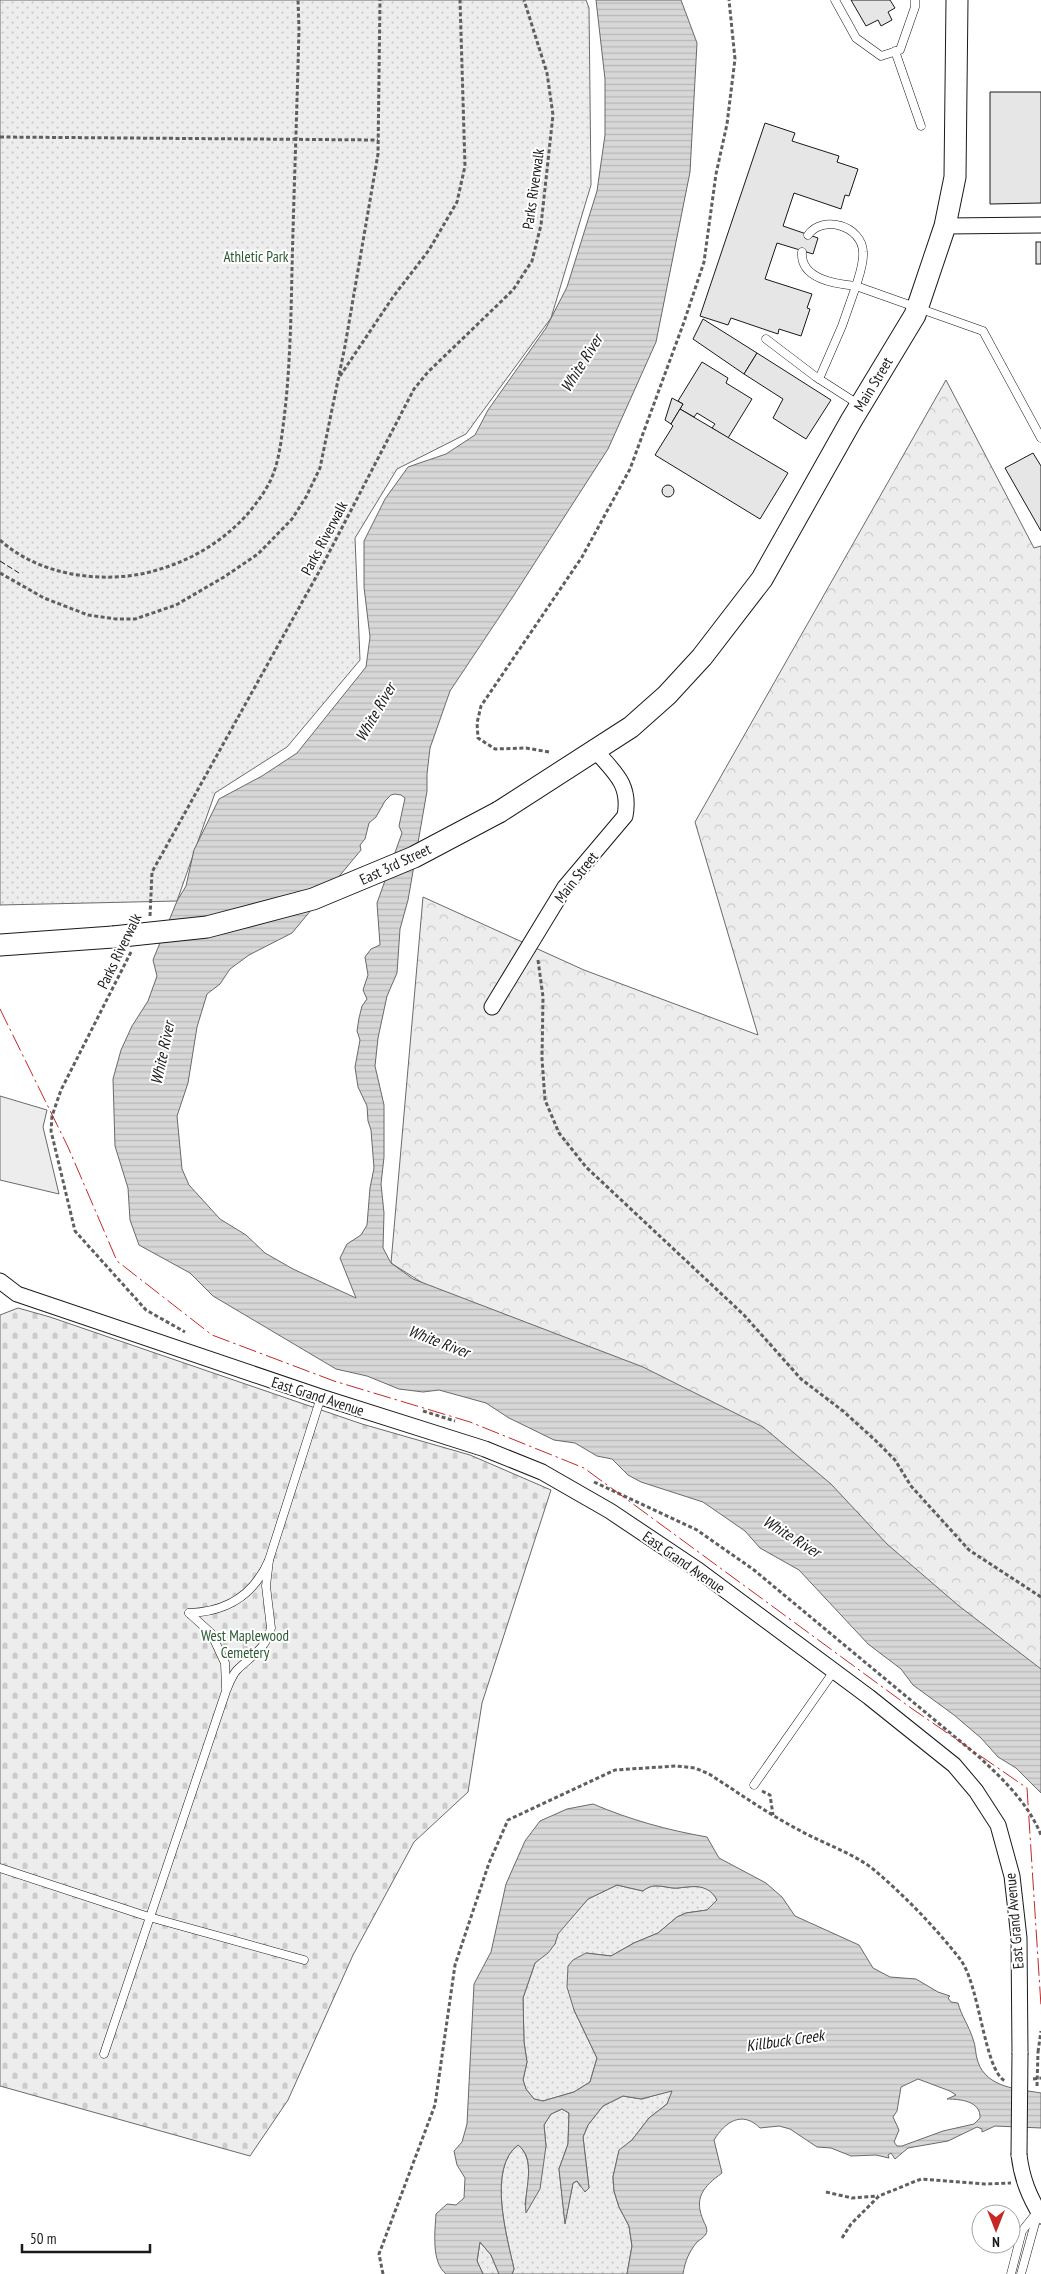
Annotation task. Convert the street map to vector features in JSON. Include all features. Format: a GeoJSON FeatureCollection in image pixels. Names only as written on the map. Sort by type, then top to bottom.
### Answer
{"type":"FeatureCollection","features":[{"type":"Feature","properties":{"kind":"main road","name":"Main Street"},"geometry":{"type":"LineString","coordinates":[[646,714],[667,695],[702,657],[762,579],[917,308],[944,226],[955,177],[957,0]]}},
{"type":"Feature","properties":{"kind":"main road","name":"East 3rd Street"},"geometry":{"type":"LineString","coordinates":[[0,945],[207,928],[313,899],[414,857],[499,812],[631,726],[646,714]]}},
{"type":"Feature","properties":{"kind":"street"},"geometry":{"type":"LineString","coordinates":[[944,226],[1041,225]]}},
{"type":"Feature","properties":{"kind":"street","name":"Main Street"},"geometry":{"type":"LineString","coordinates":[[492,1006],[565,887],[625,816],[628,800],[621,780],[595,750]]}},
{"type":"Feature","properties":{"kind":"street","name":"East Grand Avenue"},"geometry":{"type":"LineString","coordinates":[[0,1281],[17,1294],[321,1397],[485,1449],[542,1472],[610,1511],[698,1570],[834,1671],[954,1764],[976,1791],[998,1825],[1012,1876],[1018,1938],[1019,2155],[1024,2183],[1040,2214]]}},
{"type":"Feature","properties":{"kind":"lane"},"geometry":{"type":"LineString","coordinates":[[835,0],[856,38],[881,56],[900,50],[915,7],[915,0]]}},
{"type":"Feature","properties":{"kind":"lane"},"geometry":{"type":"LineString","coordinates":[[895,51],[922,126]]}},
{"type":"Feature","properties":{"kind":"lane"},"geometry":{"type":"LineString","coordinates":[[808,235],[819,225],[828,224],[850,230],[859,237],[864,251],[856,286],[819,379]]}},
{"type":"Feature","properties":{"kind":"lane"},"geometry":{"type":"LineString","coordinates":[[802,252],[804,266],[808,271],[834,284],[856,286],[983,331],[1041,438]]}},
{"type":"Feature","properties":{"kind":"lane"},"geometry":{"type":"LineString","coordinates":[[766,339],[819,379],[860,406]]}},
{"type":"Feature","properties":{"kind":"lane"},"geometry":{"type":"LineString","coordinates":[[226,1691],[225,1663],[211,1633],[189,1613],[208,1612],[229,1605],[250,1590],[262,1577],[321,1397]]}},
{"type":"Feature","properties":{"kind":"lane"},"geometry":{"type":"LineString","coordinates":[[104,2054],[226,1691],[235,1672],[260,1650],[270,1635],[271,1628],[266,1586],[269,1560]]}},
{"type":"Feature","properties":{"kind":"lane"},"geometry":{"type":"LineString","coordinates":[[754,1785],[834,1671]]}},
{"type":"Feature","properties":{"kind":"lane"},"geometry":{"type":"LineString","coordinates":[[0,1868],[149,1917],[304,1960]]}},
{"type":"Feature","properties":{"kind":"lane"},"geometry":{"type":"LineString","coordinates":[[1011,2274],[1022,2232],[1040,2214]]}},
{"type":"Feature","properties":{"kind":"lane"},"geometry":{"type":"LineString","coordinates":[[1021,2274],[1040,2214]]}},
{"type":"Feature","properties":{"kind":"path"},"geometry":{"type":"LineString","coordinates":[[0,540],[14,553],[70,575],[97,578],[160,570],[184,562],[208,548],[242,522],[268,485],[280,450],[289,376],[300,30],[298,0]]}},
{"type":"Feature","properties":{"kind":"path"},"geometry":{"type":"LineString","coordinates":[[0,573],[44,598],[88,615],[116,619],[135,619],[176,605],[224,578],[258,554],[292,519],[306,497],[320,468],[339,379],[378,154],[380,0]]}},
{"type":"Feature","properties":{"kind":"path"},"geometry":{"type":"LineString","coordinates":[[339,379],[394,297],[429,250],[457,202],[465,166],[460,0]]}},
{"type":"Feature","properties":{"kind":"path","name":"Parks Riverwalk"},"geometry":{"type":"LineString","coordinates":[[146,924],[150,916],[152,872],[320,570],[414,389],[428,372],[513,290],[532,261],[540,225],[553,115],[547,72],[524,0]]}},
{"type":"Feature","properties":{"kind":"path"},"geometry":{"type":"LineString","coordinates":[[549,752],[526,748],[495,749],[478,738],[477,723],[481,706],[582,557],[630,469],[684,322],[704,262],[716,174],[727,124],[735,59],[729,0]]}},
{"type":"Feature","properties":{"kind":"path"},"geometry":{"type":"LineString","coordinates":[[0,137],[378,140]]}},
{"type":"Feature","properties":{"kind":"path"},"geometry":{"type":"LineString","coordinates":[[530,944],[538,959],[543,997],[542,1059],[545,1100],[559,1134],[586,1167],[744,1315],[801,1379],[843,1411],[895,1460],[911,1486],[969,1550],[1041,1597]]}},
{"type":"Feature","properties":{"kind":"path","name":"Parks Riverwalk"},"geometry":{"type":"LineString","coordinates":[[61,1090],[132,950]]}},
{"type":"Feature","properties":{"kind":"path"},"geometry":{"type":"LineString","coordinates":[[383,2274],[379,2254],[435,2104],[455,1964],[488,1862],[508,1820],[615,1770],[676,1766],[695,1768],[709,1774],[801,1832],[852,1855],[873,1869],[909,1904],[962,1962],[981,2013],[992,2065],[999,2078],[1006,2082]]}},
{"type":"Feature","properties":{"kind":"path"},"geometry":{"type":"LineString","coordinates":[[754,1785],[770,1795],[774,1816]]}},
{"type":"Feature","properties":{"kind":"path"},"geometry":{"type":"LineString","coordinates":[[1038,2052],[1041,2031]]}},
{"type":"Feature","properties":{"kind":"path"},"geometry":{"type":"LineString","coordinates":[[1024,2080],[1041,2078]]}},
{"type":"Feature","properties":{"kind":"path"},"geometry":{"type":"LineString","coordinates":[[826,2192],[852,2198],[879,2196],[922,2178],[985,2184],[1024,2183]]}},
{"type":"Feature","properties":{"kind":"path"},"geometry":{"type":"LineString","coordinates":[[842,2238],[851,2224],[879,2196]]}},
{"type":"Feature","properties":{"kind":"green space","name":"Athletic Park"},"geometry":{"type":"Polygon","coordinates":[[[0,0],[586,0],[589,8],[591,185],[551,318],[466,434],[397,469],[355,538],[360,660],[287,747],[215,793],[177,901],[0,905],[0,0]]]}},
{"type":"Feature","properties":{"kind":"green space"},"geometry":{"type":"Polygon","coordinates":[[[946,380],[1034,548],[1041,546],[1041,1674],[391,1263],[423,897],[584,970],[758,1035],[695,822],[946,380]]]}},
{"type":"Feature","properties":{"kind":"green space","name":"West Maplewood Cemetery"},"geometry":{"type":"Polygon","coordinates":[[[18,1308],[50,1317],[362,1424],[470,1455],[551,1490],[482,1703],[468,1792],[414,1842],[353,1955],[288,2100],[250,2156],[0,2086],[0,1315],[18,1308]]]}},
{"type":"Feature","properties":{"kind":"green space"},"geometry":{"type":"Polygon","coordinates":[[[617,1885],[643,1891],[651,1886],[674,1888],[700,1887],[710,1890],[717,1900],[707,1910],[686,1913],[677,1917],[658,1933],[634,1943],[611,1956],[586,1953],[574,2010],[597,2058],[590,2082],[574,2092],[543,2101],[534,2099],[526,2089],[523,2080],[527,2062],[524,2042],[523,1998],[535,1963],[555,1944],[557,1934],[588,1899],[617,1885]]]}},
{"type":"Feature","properties":{"kind":"green space"},"geometry":{"type":"Polygon","coordinates":[[[673,2090],[667,2104],[649,2118],[632,2140],[619,2151],[613,2177],[614,2191],[619,2207],[629,2226],[632,2246],[627,2274],[512,2274],[514,2269],[504,2222],[501,2186],[503,2170],[509,2156],[518,2145],[527,2157],[529,2173],[525,2205],[546,2146],[544,2125],[551,2114],[562,2109],[569,2113],[568,2144],[559,2169],[565,2222],[573,2183],[577,2181],[580,2186],[589,2188],[583,2137],[588,2125],[603,2106],[623,2096],[642,2099],[673,2090]]]}},
{"type":"Feature","properties":{"kind":"green space"},"geometry":{"type":"Polygon","coordinates":[[[480,2242],[491,2255],[499,2274],[483,2274],[477,2261],[480,2242]]]}},
{"type":"Feature","properties":{"kind":"shaded area"},"geometry":{"type":"Polygon","coordinates":[[[0,1096],[47,1110],[43,1127],[59,1194],[0,1180],[0,1096]]]}},
{"type":"Feature","properties":{"kind":"water","name":"White River"},"geometry":{"type":"Polygon","coordinates":[[[596,0],[681,0],[697,43],[690,172],[656,342],[608,449],[450,691],[430,748],[427,791],[408,900],[400,929],[397,973],[387,996],[378,1038],[375,1066],[384,1105],[384,1157],[381,1184],[384,1213],[383,1248],[391,1263],[413,1279],[643,1367],[763,1427],[831,1484],[887,1544],[959,1606],[1041,1669],[1041,1793],[1016,1768],[998,1757],[981,1738],[954,1715],[913,1685],[901,1669],[868,1644],[799,1570],[760,1548],[745,1531],[703,1502],[641,1482],[628,1475],[612,1459],[597,1456],[575,1443],[554,1440],[509,1418],[486,1403],[439,1390],[423,1392],[399,1389],[367,1376],[336,1369],[213,1296],[190,1273],[139,1245],[130,1220],[128,1188],[115,1146],[113,1079],[121,1050],[132,1026],[148,1001],[157,976],[153,960],[177,901],[186,886],[194,850],[219,799],[262,776],[297,753],[366,667],[370,637],[364,587],[364,541],[385,499],[408,467],[446,454],[475,435],[488,410],[546,328],[567,287],[597,191],[605,135],[605,79],[596,0]],[[391,795],[385,801],[376,817],[369,823],[365,839],[360,845],[361,850],[292,933],[249,955],[230,969],[220,984],[207,994],[197,1027],[188,1083],[177,1116],[182,1169],[189,1185],[220,1219],[246,1235],[265,1253],[293,1269],[356,1298],[340,1258],[347,1244],[361,1235],[367,1225],[370,1188],[374,1168],[367,1106],[358,1087],[355,1067],[360,1040],[357,1031],[362,1006],[367,999],[363,990],[368,975],[365,957],[371,949],[380,945],[377,903],[402,833],[399,826],[405,798],[401,795],[391,795]]]}},
{"type":"Feature","properties":{"kind":"water","name":"Killbuck Creek"},"geometry":{"type":"Polygon","coordinates":[[[593,1804],[649,1824],[707,1837],[719,1858],[766,1883],[782,1897],[795,1916],[859,1945],[873,1968],[890,1977],[916,1979],[938,1992],[950,1996],[948,1998],[951,2002],[958,2003],[974,2042],[976,2056],[982,2071],[988,2077],[1004,2086],[1041,2093],[1041,2128],[995,2126],[982,2132],[982,2129],[977,2127],[948,2141],[908,2148],[895,2159],[891,2153],[888,2155],[889,2158],[876,2155],[851,2156],[831,2148],[817,2147],[790,2129],[779,2126],[760,2128],[747,2120],[734,2120],[723,2128],[714,2140],[722,2173],[705,2188],[702,2194],[700,2200],[701,2214],[707,2232],[690,2253],[683,2274],[627,2274],[632,2246],[629,2226],[619,2207],[614,2191],[613,2177],[619,2150],[632,2140],[649,2118],[667,2104],[672,2091],[641,2099],[623,2096],[603,2106],[588,2125],[583,2137],[589,2188],[585,2192],[577,2181],[573,2183],[565,2224],[559,2169],[568,2144],[569,2113],[562,2109],[551,2114],[544,2125],[546,2146],[540,2189],[526,2213],[529,2168],[524,2151],[518,2145],[509,2156],[503,2170],[501,2186],[502,2204],[514,2269],[512,2274],[499,2274],[491,2255],[480,2242],[477,2261],[483,2274],[446,2274],[441,2269],[436,2254],[436,2214],[447,2204],[456,2205],[464,2198],[465,2178],[457,2165],[454,2151],[462,2142],[467,2124],[474,1984],[491,1952],[506,1884],[525,1841],[540,1821],[567,1809],[593,1804]],[[617,1885],[588,1899],[558,1934],[555,1944],[548,1953],[535,1963],[523,1998],[524,2042],[527,2062],[523,2080],[526,2089],[534,2099],[543,2101],[574,2092],[590,2082],[597,2058],[574,2010],[567,1987],[568,1966],[573,1960],[586,1953],[611,1956],[634,1943],[658,1933],[677,1917],[686,1913],[707,1910],[717,1900],[710,1891],[700,1887],[674,1888],[652,1886],[643,1891],[617,1885]],[[918,2079],[901,2087],[897,2111],[893,2117],[899,2130],[894,2142],[897,2146],[902,2146],[943,2131],[974,2124],[980,2118],[977,2108],[969,2102],[947,2099],[956,2095],[918,2079]]]}},
{"type":"Feature","properties":{"kind":"building"},"geometry":{"type":"Polygon","coordinates":[[[851,0],[890,0],[895,8],[888,12],[892,20],[881,26],[878,20],[866,26],[851,0]]]}},
{"type":"Feature","properties":{"kind":"building"},"geometry":{"type":"Polygon","coordinates":[[[990,92],[1041,92],[1041,203],[990,204],[990,92]]]}},
{"type":"Feature","properties":{"kind":"building"},"geometry":{"type":"Polygon","coordinates":[[[765,123],[795,133],[792,141],[839,156],[837,162],[858,169],[849,196],[845,195],[841,209],[794,193],[783,226],[818,238],[813,254],[777,243],[765,279],[812,294],[807,308],[810,309],[801,336],[779,329],[778,334],[731,318],[728,325],[700,316],[765,123]]]}},
{"type":"Feature","properties":{"kind":"building"},"geometry":{"type":"Polygon","coordinates":[[[1036,242],[1041,242],[1041,264],[1036,264],[1036,242]]]}},
{"type":"Feature","properties":{"kind":"building"},"geometry":{"type":"Polygon","coordinates":[[[703,319],[757,353],[744,374],[693,339],[703,319]]]}},
{"type":"Feature","properties":{"kind":"building"},"geometry":{"type":"Polygon","coordinates":[[[757,353],[831,400],[806,439],[773,418],[783,399],[744,374],[757,353]]]}},
{"type":"Feature","properties":{"kind":"building"},"geometry":{"type":"Polygon","coordinates":[[[702,362],[728,378],[726,383],[752,399],[728,438],[712,428],[715,424],[697,413],[694,417],[680,409],[683,404],[678,401],[702,362]]]}},
{"type":"Feature","properties":{"kind":"building"},"geometry":{"type":"Polygon","coordinates":[[[672,398],[683,404],[671,424],[665,420],[672,398]]]}},
{"type":"Feature","properties":{"kind":"building"},"geometry":{"type":"Polygon","coordinates":[[[680,409],[788,473],[760,519],[655,455],[673,426],[671,424],[680,409]]]}},
{"type":"Feature","properties":{"kind":"building"},"geometry":{"type":"Polygon","coordinates":[[[1033,453],[1041,466],[1041,531],[1005,468],[1033,453]]]}},
{"type":"Feature","properties":{"kind":"building"},"geometry":{"type":"Polygon","coordinates":[[[666,485],[670,485],[674,491],[670,497],[666,497],[662,493],[662,489],[666,485]]]}},
{"type":"Feature","properties":{"kind":"fence"},"geometry":{"type":"LineString","coordinates":[[0,561],[19,573]]}},
{"type":"Feature","properties":{"kind":"power"},"geometry":{"type":"LineString","coordinates":[[0,1009],[68,1147],[117,1261],[212,1335],[334,1381],[470,1422],[584,1468],[911,1708],[1027,1788],[1041,2006]]}}]}
